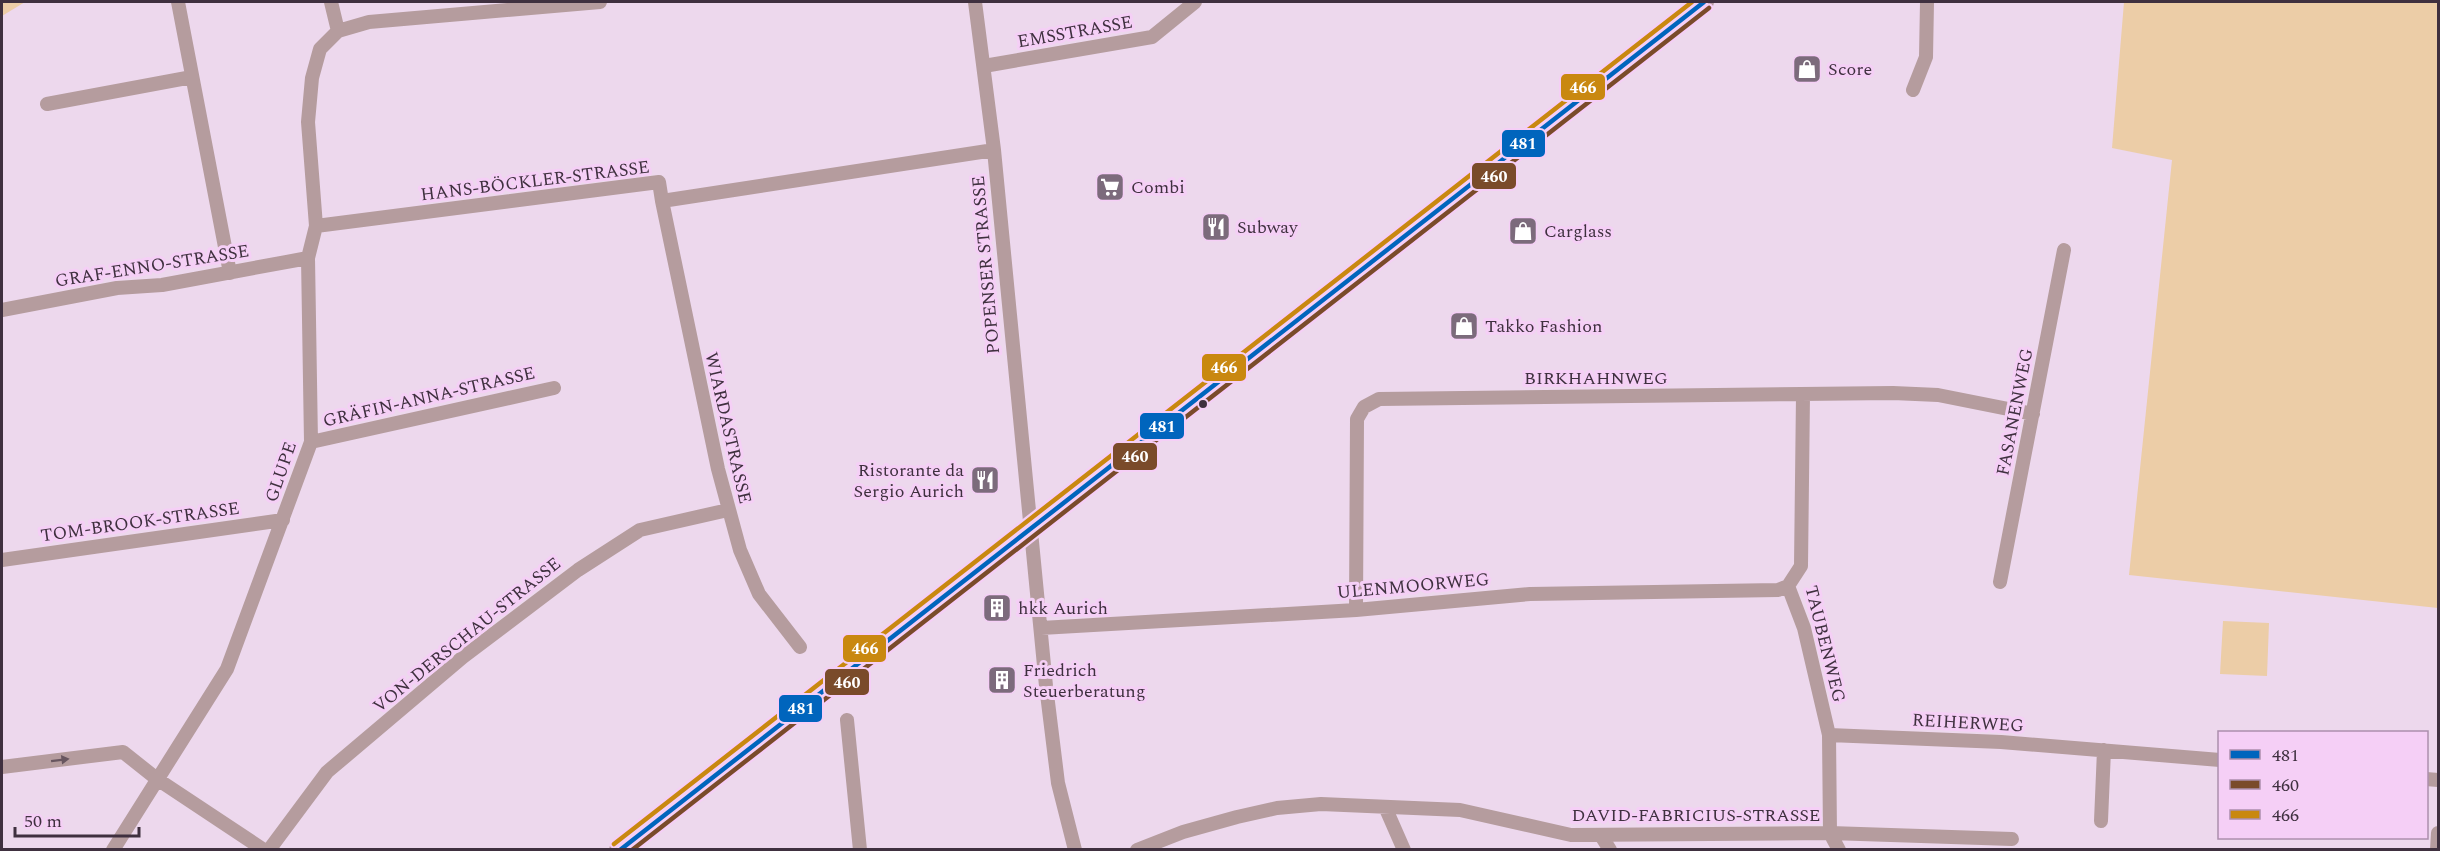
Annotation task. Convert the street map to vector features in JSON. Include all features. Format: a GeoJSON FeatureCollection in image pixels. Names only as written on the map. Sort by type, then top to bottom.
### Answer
{"type":"FeatureCollection","features":[{"type":"Feature","properties":{"kind":"main road"},"geometry":{"type":"LineString","coordinates":[[619,849],[1704,2]]}},
{"type":"Feature","properties":{"kind":"street"},"geometry":{"type":"LineString","coordinates":[[178,2],[230,273]]}},
{"type":"Feature","properties":{"kind":"street"},"geometry":{"type":"LineString","coordinates":[[331,2],[338,31],[369,22],[600,2]]}},
{"type":"Feature","properties":{"kind":"street","name":"POPENSER STRASSE"},"geometry":{"type":"LineString","coordinates":[[975,2],[994,150],[1058,783],[1075,849]]}},
{"type":"Feature","properties":{"kind":"street","name":"EMSSTRASSE"},"geometry":{"type":"LineString","coordinates":[[984,66],[1152,37],[1195,2]]}},
{"type":"Feature","properties":{"kind":"street"},"geometry":{"type":"LineString","coordinates":[[1913,90],[1926,57],[1927,2]]}},
{"type":"Feature","properties":{"kind":"street","name":"GLUPE"},"geometry":{"type":"LineString","coordinates":[[113,849],[227,669],[311,442],[308,258],[316,226],[308,122],[312,78],[320,49],[338,31]]}},
{"type":"Feature","properties":{"kind":"street"},"geometry":{"type":"LineString","coordinates":[[47,104],[192,77]]}},
{"type":"Feature","properties":{"kind":"street","name":"HANS-BÖCKLER-STRASSE"},"geometry":{"type":"LineString","coordinates":[[316,226],[659,182],[662,201],[994,150]]}},
{"type":"Feature","properties":{"kind":"street","name":"WIARDASTRASSE"},"geometry":{"type":"LineString","coordinates":[[662,201],[690,343],[728,510],[740,550],[759,594],[800,647]]}},
{"type":"Feature","properties":{"kind":"street","name":"FASANENWEG"},"geometry":{"type":"LineString","coordinates":[[2000,582],[2064,250]]}},
{"type":"Feature","properties":{"kind":"street","name":"GRAF-ENNO-STRASSE"},"geometry":{"type":"LineString","coordinates":[[2,310],[117,288],[162,285],[308,258]]}},
{"type":"Feature","properties":{"kind":"street","name":"GRÄFIN-ANNA-STRASSE"},"geometry":{"type":"LineString","coordinates":[[311,442],[554,388]]}},
{"type":"Feature","properties":{"kind":"street","name":"TAUBENWEG"},"geometry":{"type":"LineString","coordinates":[[1803,395],[1801,566],[1788,586],[1804,628],[1829,735],[1830,833]]}},
{"type":"Feature","properties":{"kind":"street","name":"BIRKHAHNWEG"},"geometry":{"type":"LineString","coordinates":[[1356,610],[1357,419],[1364,407],[1379,399],[1938,395],[2033,414]]}},
{"type":"Feature","properties":{"kind":"street","name":"VON-DERSCHAU-STRASSE"},"geometry":{"type":"LineString","coordinates":[[2,767],[123,752],[157,779],[267,849],[327,772],[463,657],[578,570],[640,530],[728,510]]}},
{"type":"Feature","properties":{"kind":"street","name":"TOM-BROOK-STRASSE"},"geometry":{"type":"LineString","coordinates":[[2,560],[283,520]]}},
{"type":"Feature","properties":{"kind":"street","name":"ULENMOORWEG"},"geometry":{"type":"LineString","coordinates":[[1041,628],[1356,610],[1530,594],[1778,590],[1788,586]]}},
{"type":"Feature","properties":{"kind":"street"},"geometry":{"type":"LineString","coordinates":[[847,720],[860,849]]}},
{"type":"Feature","properties":{"kind":"street","name":"REIHERWEG"},"geometry":{"type":"LineString","coordinates":[[1829,735],[1946,738],[2218,760]]}},
{"type":"Feature","properties":{"kind":"street"},"geometry":{"type":"LineString","coordinates":[[2101,821],[2104,750]]}},
{"type":"Feature","properties":{"kind":"street","name":"DAVID-FABRICIUS-STRASSE"},"geometry":{"type":"LineString","coordinates":[[1137,849],[1183,832],[1277,808],[1321,804],[1386,809],[1460,810],[1571,835],[1602,837],[1830,833],[2012,839]]}},
{"type":"Feature","properties":{"kind":"street"},"geometry":{"type":"LineString","coordinates":[[1386,809],[1404,849]]}},
{"type":"Feature","properties":{"kind":"street"},"geometry":{"type":"LineString","coordinates":[[2437,849],[2439,832]]}},
{"type":"Feature","properties":{"kind":"street"},"geometry":{"type":"LineString","coordinates":[[1830,833],[1839,849]]}},
{"type":"Feature","properties":{"kind":"street"},"geometry":{"type":"LineString","coordinates":[[1602,837],[1610,849]]}},
{"type":"Feature","properties":{"kind":"shaded area"},"geometry":{"type":"Polygon","coordinates":[[[2,2],[25,2],[2,16],[2,2]]]}},
{"type":"Feature","properties":{"kind":"shaded area"},"geometry":{"type":"Polygon","coordinates":[[[2124,2],[2438,2],[2438,608],[2129,575],[2172,160],[2112,148],[2124,2]]]}},
{"type":"Feature","properties":{"kind":"shaded area"},"geometry":{"type":"Polygon","coordinates":[[[2223,621],[2269,623],[2267,676],[2220,674],[2223,621]]]}},
{"type":"Feature","properties":{"kind":"transit line","name":"466"},"geometry":{"type":"LineString","coordinates":[[614,844],[1692,2]]}},
{"type":"Feature","properties":{"kind":"transit line","name":"481"},"geometry":{"type":"LineString","coordinates":[[620,850],[1704,2]]}},
{"type":"Feature","properties":{"kind":"transit line","name":"460"},"geometry":{"type":"LineString","coordinates":[[632,850],[1709,8]]}},
{"type":"Feature","properties":{"kind":"place","name":"Score"},"geometry":{"type":"Point","coordinates":[1807,69]}},
{"type":"Feature","properties":{"kind":"place","name":"Combi"},"geometry":{"type":"Point","coordinates":[1110,187]}},
{"type":"Feature","properties":{"kind":"place","name":"Subway"},"geometry":{"type":"Point","coordinates":[1216,227]}},
{"type":"Feature","properties":{"kind":"place","name":"Carglass"},"geometry":{"type":"Point","coordinates":[1523,231]}},
{"type":"Feature","properties":{"kind":"place","name":"Takko Fashion"},"geometry":{"type":"Point","coordinates":[1464,326]}},
{"type":"Feature","properties":{"kind":"place","name":"Ristorante da Sergio Aurich"},"geometry":{"type":"Point","coordinates":[985,480]}},
{"type":"Feature","properties":{"kind":"place","name":"hkk Aurich"},"geometry":{"type":"Point","coordinates":[997,608]}},
{"type":"Feature","properties":{"kind":"place","name":"Friedrich Steuerberatung"},"geometry":{"type":"Point","coordinates":[1002,680]}}]}
